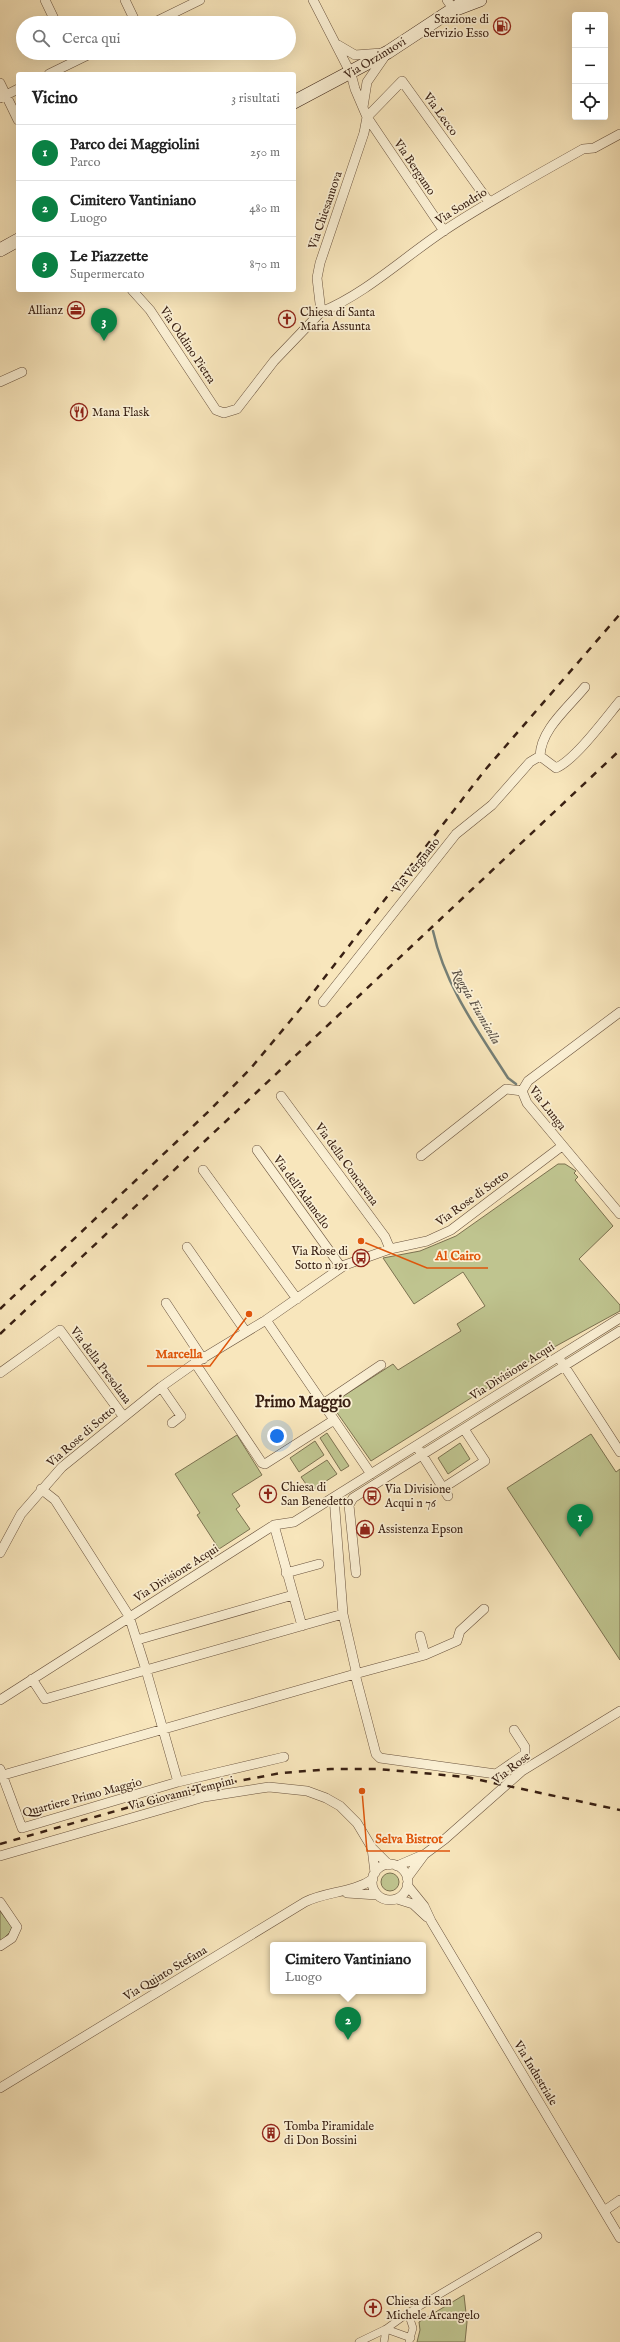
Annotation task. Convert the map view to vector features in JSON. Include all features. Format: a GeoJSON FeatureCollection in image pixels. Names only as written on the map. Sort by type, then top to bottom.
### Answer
{"type":"FeatureCollection","features":[{"type":"Feature","properties":{"kind":"main road","name":"Via Orzinuovi"},"geometry":{"type":"LineString","coordinates":[[296,101],[351,74],[388,52],[451,5],[466,0]]}},
{"type":"Feature","properties":{"kind":"main road","name":"Via Orzinuovi"},"geometry":{"type":"LineString","coordinates":[[451,5],[480,0]]}},
{"type":"Feature","properties":{"kind":"main road"},"geometry":{"type":"LineString","coordinates":[[0,250],[16,242]]}},
{"type":"Feature","properties":{"kind":"street"},"geometry":{"type":"LineString","coordinates":[[45,0],[53,16]]}},
{"type":"Feature","properties":{"kind":"street"},"geometry":{"type":"LineString","coordinates":[[125,0],[133,16]]}},
{"type":"Feature","properties":{"kind":"street"},"geometry":{"type":"LineString","coordinates":[[167,16],[200,0]]}},
{"type":"Feature","properties":{"kind":"street"},"geometry":{"type":"LineString","coordinates":[[313,0],[351,74],[365,113]]}},
{"type":"Feature","properties":{"kind":"street"},"geometry":{"type":"LineString","coordinates":[[336,43],[355,55],[388,52]]}},
{"type":"Feature","properties":{"kind":"street","name":"Via Chiesanuova"},"geometry":{"type":"LineString","coordinates":[[321,312],[317,278],[320,263],[364,133],[367,82],[388,52]]}},
{"type":"Feature","properties":{"kind":"street"},"geometry":{"type":"LineString","coordinates":[[52,72],[69,60]]}},
{"type":"Feature","properties":{"kind":"street","name":"Via Lecco"},"geometry":{"type":"LineString","coordinates":[[365,113],[402,81],[489,202]]}},
{"type":"Feature","properties":{"kind":"street"},"geometry":{"type":"LineString","coordinates":[[0,83],[3,97],[16,117]]}},
{"type":"Feature","properties":{"kind":"street"},"geometry":{"type":"LineString","coordinates":[[3,97],[16,91]]}},
{"type":"Feature","properties":{"kind":"street","name":"Via Bergamo"},"geometry":{"type":"LineString","coordinates":[[365,113],[444,231]]}},
{"type":"Feature","properties":{"kind":"street","name":"Via Sondrio"},"geometry":{"type":"LineString","coordinates":[[321,312],[365,287],[444,231],[489,202],[583,149],[594,148],[620,134]]}},
{"type":"Feature","properties":{"kind":"street","name":"Via Oddino Pietra"},"geometry":{"type":"LineString","coordinates":[[134,292],[150,310],[216,410],[224,413],[237,409],[274,361],[321,312]]}},
{"type":"Feature","properties":{"kind":"street"},"geometry":{"type":"LineString","coordinates":[[0,382],[22,372]]}},
{"type":"Feature","properties":{"kind":"street"},"geometry":{"type":"LineString","coordinates":[[585,687],[544,737],[540,756],[556,768],[562,765],[620,701]]}},
{"type":"Feature","properties":{"kind":"street","name":"Via Vergnano"},"geometry":{"type":"LineString","coordinates":[[323,1002],[456,834],[492,805],[530,762],[540,756]]}},
{"type":"Feature","properties":{"kind":"street"},"geometry":{"type":"LineString","coordinates":[[522,1091],[528,1081],[620,1012]]}},
{"type":"Feature","properties":{"kind":"street","name":"Via Lunga"},"geometry":{"type":"LineString","coordinates":[[421,1156],[506,1089],[522,1091],[527,1103],[620,1214]]}},
{"type":"Feature","properties":{"kind":"street","name":"Via della Concarena"},"geometry":{"type":"LineString","coordinates":[[281,1096],[385,1237],[390,1249]]}},
{"type":"Feature","properties":{"kind":"street","name":"Via Rose di Sotto"},"geometry":{"type":"LineString","coordinates":[[0,1553],[21,1514],[62,1467],[123,1416],[161,1387],[199,1361],[266,1320],[341,1267],[362,1257],[426,1241],[451,1230],[562,1146]]}},
{"type":"Feature","properties":{"kind":"street","name":"Via dell'Adamello"},"geometry":{"type":"LineString","coordinates":[[257,1150],[341,1267]]}},
{"type":"Feature","properties":{"kind":"street"},"geometry":{"type":"LineString","coordinates":[[203,1170],[297,1299]]}},
{"type":"Feature","properties":{"kind":"street"},"geometry":{"type":"LineString","coordinates":[[187,1247],[246,1332]]}},
{"type":"Feature","properties":{"kind":"street"},"geometry":{"type":"LineString","coordinates":[[166,1303],[199,1361],[262,1463],[265,1464],[334,1420]]}},
{"type":"Feature","properties":{"kind":"street","name":"Via Divisione Acqui"},"geometry":{"type":"LineString","coordinates":[[0,1700],[274,1525],[294,1522],[620,1318]]}},
{"type":"Feature","properties":{"kind":"street"},"geometry":{"type":"LineString","coordinates":[[266,1320],[334,1420],[370,1475],[374,1485]]}},
{"type":"Feature","properties":{"kind":"street","name":"Via della Presolana"},"geometry":{"type":"LineString","coordinates":[[0,1373],[60,1330],[123,1416]]}},
{"type":"Feature","properties":{"kind":"street","name":"Via Divisione Acqui"},"geometry":{"type":"LineString","coordinates":[[356,1573],[350,1501],[620,1331]]}},
{"type":"Feature","properties":{"kind":"street"},"geometry":{"type":"LineString","coordinates":[[558,1357],[620,1452]]}},
{"type":"Feature","properties":{"kind":"street"},"geometry":{"type":"LineString","coordinates":[[323,1404],[381,1365]]}},
{"type":"Feature","properties":{"kind":"street"},"geometry":{"type":"LineString","coordinates":[[161,1387],[181,1416],[172,1423]]}},
{"type":"Feature","properties":{"kind":"street"},"geometry":{"type":"LineString","coordinates":[[416,1446],[446,1492],[485,1461],[464,1429]]}},
{"type":"Feature","properties":{"kind":"street"},"geometry":{"type":"LineString","coordinates":[[42,1489],[55,1500],[130,1616],[178,1782]]}},
{"type":"Feature","properties":{"kind":"street"},"geometry":{"type":"LineString","coordinates":[[334,1497],[343,1614],[356,1671],[355,1674],[376,1754],[383,1759],[498,1776],[525,1754],[526,1750],[514,1730]]}},
{"type":"Feature","properties":{"kind":"street"},"geometry":{"type":"LineString","coordinates":[[274,1525],[286,1573],[302,1626]]}},
{"type":"Feature","properties":{"kind":"street"},"geometry":{"type":"LineString","coordinates":[[338,1550],[353,1548]]}},
{"type":"Feature","properties":{"kind":"street"},"geometry":{"type":"LineString","coordinates":[[286,1573],[319,1564]]}},
{"type":"Feature","properties":{"kind":"street"},"geometry":{"type":"LineString","coordinates":[[137,1640],[293,1595]]}},
{"type":"Feature","properties":{"kind":"street","name":"Quartiere Primo Maggio"},"geometry":{"type":"LineString","coordinates":[[284,1757],[178,1782],[22,1828],[1,1774],[355,1674],[425,1656],[457,1641],[460,1631],[484,1609]]}},
{"type":"Feature","properties":{"kind":"street"},"geometry":{"type":"LineString","coordinates":[[32,1679],[45,1699],[343,1614]]}},
{"type":"Feature","properties":{"kind":"street"},"geometry":{"type":"LineString","coordinates":[[420,1636],[425,1656]]}},
{"type":"Feature","properties":{"kind":"street","name":"Via Rose"},"geometry":{"type":"LineString","coordinates":[[407,1882],[425,1854],[475,1813],[522,1771],[620,1711]]}},
{"type":"Feature","properties":{"kind":"street","name":"Via Giovanni Tempini"},"geometry":{"type":"LineString","coordinates":[[0,1856],[204,1797],[269,1787],[307,1791],[326,1798],[340,1806],[357,1823],[372,1848],[393,1865]]}},
{"type":"Feature","properties":{"kind":"street","name":"Via Giovanni Tempini"},"geometry":{"type":"LineString","coordinates":[[372,1848],[374,1876]]}},
{"type":"Feature","properties":{"kind":"street","name":"Via Rose"},"geometry":{"type":"LineString","coordinates":[[393,1865],[425,1854]]}},
{"type":"Feature","properties":{"kind":"street"},"geometry":{"type":"LineString","coordinates":[[393,1865],[404,1871],[407,1882],[406,1891],[397,1899],[386,1900],[377,1895],[374,1890],[374,1876],[379,1869],[393,1865]]}},
{"type":"Feature","properties":{"kind":"street","name":"Via Quinto Stefana"},"geometry":{"type":"LineString","coordinates":[[0,2088],[305,1902],[329,1893],[357,1887],[374,1876]]}},
{"type":"Feature","properties":{"kind":"street","name":"Via Industriale"},"geometry":{"type":"LineString","coordinates":[[407,1882],[424,1906],[431,1921],[620,2238]]}},
{"type":"Feature","properties":{"kind":"street","name":"Via Quinto Stefana"},"geometry":{"type":"LineString","coordinates":[[329,1893],[377,1895]]}},
{"type":"Feature","properties":{"kind":"street","name":"Via Industriale"},"geometry":{"type":"LineString","coordinates":[[397,1899],[413,1904],[431,1921]]}},
{"type":"Feature","properties":{"kind":"street"},"geometry":{"type":"LineString","coordinates":[[0,1902],[16,1927],[12,1938],[0,1946]]}},
{"type":"Feature","properties":{"kind":"street","name":"Via Quinto Stefana"},"geometry":{"type":"LineString","coordinates":[[0,2091],[16,2078]]}},
{"type":"Feature","properties":{"kind":"street"},"geometry":{"type":"LineString","coordinates":[[604,2211],[620,2200]]}},
{"type":"Feature","properties":{"kind":"street"},"geometry":{"type":"LineString","coordinates":[[362,2341],[538,2236]]}},
{"type":"Feature","properties":{"kind":"street"},"geometry":{"type":"LineString","coordinates":[[386,2328],[410,2340],[412,2323],[408,2313]]}},
{"type":"Feature","properties":{"kind":"street"},"geometry":{"type":"LineString","coordinates":[[384,2342],[386,2328]]}},
{"type":"Feature","properties":{"kind":"green space"},"geometry":{"type":"Polygon","coordinates":[[[558,1164],[565,1164],[576,1171],[574,1173],[578,1177],[575,1180],[613,1226],[579,1259],[620,1305],[620,1311],[536,1357],[371,1461],[331,1404],[393,1364],[398,1370],[461,1331],[457,1324],[485,1306],[463,1272],[414,1304],[383,1258],[420,1251],[456,1236],[558,1164]]]}},
{"type":"Feature","properties":{"kind":"green space"},"geometry":{"type":"Polygon","coordinates":[[[327,1433],[349,1466],[341,1471],[320,1438],[327,1433]]]}},
{"type":"Feature","properties":{"kind":"green space"},"geometry":{"type":"Polygon","coordinates":[[[591,1434],[616,1472],[620,1469],[620,1660],[507,1488],[591,1434]]]}},
{"type":"Feature","properties":{"kind":"green space"},"geometry":{"type":"Polygon","coordinates":[[[237,1435],[262,1475],[232,1494],[240,1506],[236,1509],[250,1529],[219,1549],[197,1515],[200,1513],[175,1474],[237,1435]]]}},
{"type":"Feature","properties":{"kind":"green space"},"geometry":{"type":"Polygon","coordinates":[[[315,1441],[324,1455],[299,1472],[290,1458],[315,1441]]]}},
{"type":"Feature","properties":{"kind":"green space"},"geometry":{"type":"Polygon","coordinates":[[[460,1443],[470,1459],[448,1474],[438,1458],[460,1443]]]}},
{"type":"Feature","properties":{"kind":"green space"},"geometry":{"type":"Polygon","coordinates":[[[327,1460],[337,1474],[311,1491],[301,1477],[327,1460]]]}},
{"type":"Feature","properties":{"kind":"green space"},"geometry":{"type":"Polygon","coordinates":[[[386,1873],[394,1873],[399,1878],[397,1889],[394,1891],[386,1891],[381,1886],[381,1878],[386,1873]]]}},
{"type":"Feature","properties":{"kind":"green space"},"geometry":{"type":"Polygon","coordinates":[[[0,1911],[12,1927],[10,1932],[0,1942],[0,1911]]]}},
{"type":"Feature","properties":{"kind":"green space"},"geometry":{"type":"Polygon","coordinates":[[[464,2295],[467,2322],[465,2342],[417,2342],[420,2330],[419,2322],[464,2295]]]}},
{"type":"Feature","properties":{"kind":"waterway","name":"Roggia Fiumicella"},"geometry":{"type":"LineString","coordinates":[[433,931],[438,951],[446,971],[464,1008],[508,1078],[516,1084]]}},
{"type":"Feature","properties":{"kind":"railway"},"geometry":{"type":"LineString","coordinates":[[0,1309],[209,1111],[251,1068],[301,1008],[485,770],[620,614]]}},
{"type":"Feature","properties":{"kind":"railway"},"geometry":{"type":"LineString","coordinates":[[0,1334],[620,750]]}},
{"type":"Feature","properties":{"kind":"railway"},"geometry":{"type":"LineString","coordinates":[[0,1844],[186,1791],[281,1773],[331,1769],[378,1769],[466,1777],[620,1810]]}},
{"type":"Feature","properties":{"kind":"place","name":"Stazione di Servizio Esso"},"geometry":{"type":"Point","coordinates":[502,26]}},
{"type":"Feature","properties":{"kind":"place","name":"Allianz"},"geometry":{"type":"Point","coordinates":[76,310]}},
{"type":"Feature","properties":{"kind":"place","name":"Chiesa di Santa Maria Assunta"},"geometry":{"type":"Point","coordinates":[287,319]}},
{"type":"Feature","properties":{"kind":"place","name":"Le Piazzette"},"geometry":{"type":"Point","coordinates":[104,341]}},
{"type":"Feature","properties":{"kind":"place","name":"Mana Flask"},"geometry":{"type":"Point","coordinates":[79,412]}},
{"type":"Feature","properties":{"kind":"place","name":"Al Cairo"},"geometry":{"type":"Point","coordinates":[361,1241]}},
{"type":"Feature","properties":{"kind":"place","name":"Via Rose di Sotto n 191"},"geometry":{"type":"Point","coordinates":[361,1258]}},
{"type":"Feature","properties":{"kind":"place","name":"Marcella"},"geometry":{"type":"Point","coordinates":[249,1314]}},
{"type":"Feature","properties":{"kind":"place","name":"Chiesa di San Benedetto"},"geometry":{"type":"Point","coordinates":[268,1494]}},
{"type":"Feature","properties":{"kind":"place","name":"Via Divisione Acqui n 76"},"geometry":{"type":"Point","coordinates":[372,1496]}},
{"type":"Feature","properties":{"kind":"place","name":"Assistenza Epson"},"geometry":{"type":"Point","coordinates":[365,1529]}},
{"type":"Feature","properties":{"kind":"place","name":"Parco dei Maggiolini"},"geometry":{"type":"Point","coordinates":[580,1537]}},
{"type":"Feature","properties":{"kind":"place","name":"Selva Bistrot"},"geometry":{"type":"Point","coordinates":[362,1791]}},
{"type":"Feature","properties":{"kind":"place","name":"Cimitero Vantiniano"},"geometry":{"type":"Point","coordinates":[348,2040]}},
{"type":"Feature","properties":{"kind":"place","name":"Tomba Piramidale di Don Bossini"},"geometry":{"type":"Point","coordinates":[271,2133]}},
{"type":"Feature","properties":{"kind":"place","name":"Chiesa di San Michele Arcangelo"},"geometry":{"type":"Point","coordinates":[373,2308]}},
{"type":"Feature","properties":{"kind":"district","name":"Primo Maggio"},"geometry":{"type":"Point","coordinates":[303,1401]}}]}
